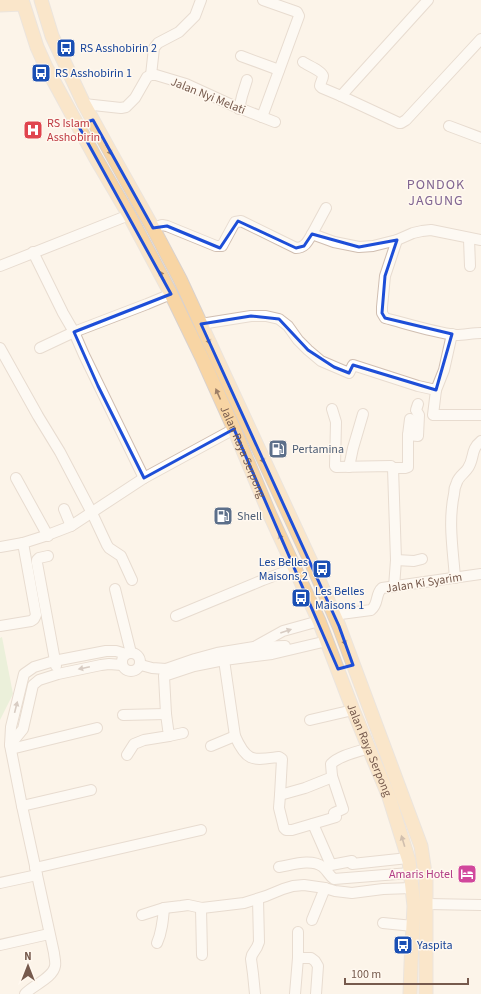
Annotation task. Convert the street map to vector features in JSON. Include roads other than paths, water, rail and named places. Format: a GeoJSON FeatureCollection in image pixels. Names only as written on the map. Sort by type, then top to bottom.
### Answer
{"type":"FeatureCollection","features":[{"type":"Feature","properties":{"kind":"main road","name":"Jalan Raya Serpong"},"geometry":{"type":"LineString","coordinates":[[41,0],[52,36],[84,104],[180,279],[312,564],[339,626],[421,846],[426,880],[427,904],[426,994]]}},
{"type":"Feature","properties":{"kind":"main road","name":"Jalan Raya Serpong"},"geometry":{"type":"LineString","coordinates":[[22,2],[37,47],[46,67],[95,157],[129,215],[171,294],[234,430],[270,515],[319,621],[353,710],[389,797],[408,858],[414,906],[410,994]]}},
{"type":"Feature","properties":{"kind":"main road"},"geometry":{"type":"LineString","coordinates":[[0,5],[22,2]]}},
{"type":"Feature","properties":{"kind":"main road"},"geometry":{"type":"LineString","coordinates":[[78,125],[92,120]]}},
{"type":"Feature","properties":{"kind":"main road"},"geometry":{"type":"LineString","coordinates":[[338,669],[353,665]]}},
{"type":"Feature","properties":{"kind":"main road"},"geometry":{"type":"LineString","coordinates":[[411,964],[426,964]]}},
{"type":"Feature","properties":{"kind":"street"},"geometry":{"type":"LineString","coordinates":[[84,104],[121,108],[126,107],[135,98],[147,77],[151,75],[154,48],[158,43],[179,32],[195,16],[201,0]]}},
{"type":"Feature","properties":{"kind":"street"},"geometry":{"type":"LineString","coordinates":[[262,118],[298,16],[297,12],[263,0]]}},
{"type":"Feature","properties":{"kind":"street"},"geometry":{"type":"LineString","coordinates":[[342,96],[428,0]]}},
{"type":"Feature","properties":{"kind":"street"},"geometry":{"type":"LineString","coordinates":[[303,62],[323,75],[320,84],[322,88],[401,123],[406,120],[481,39]]}},
{"type":"Feature","properties":{"kind":"street"},"geometry":{"type":"LineString","coordinates":[[241,56],[279,70]]}},
{"type":"Feature","properties":{"kind":"street","name":"Jalan Nyi Melati"},"geometry":{"type":"LineString","coordinates":[[151,75],[156,75],[186,84],[262,118],[275,122]]}},
{"type":"Feature","properties":{"kind":"street"},"geometry":{"type":"LineString","coordinates":[[239,108],[247,80]]}},
{"type":"Feature","properties":{"kind":"street"},"geometry":{"type":"LineString","coordinates":[[449,126],[481,138]]}},
{"type":"Feature","properties":{"kind":"street"},"geometry":{"type":"LineString","coordinates":[[153,228],[162,225],[167,226],[216,246],[222,246],[235,222],[240,222],[296,248],[301,248],[312,234],[326,208]]}},
{"type":"Feature","properties":{"kind":"street"},"geometry":{"type":"LineString","coordinates":[[0,266],[129,215]]}},
{"type":"Feature","properties":{"kind":"street"},"geometry":{"type":"LineString","coordinates":[[312,234],[334,242],[359,247],[373,246],[397,240],[413,233],[431,230],[469,239],[481,240]]}},
{"type":"Feature","properties":{"kind":"street"},"geometry":{"type":"LineString","coordinates":[[469,239],[470,266]]}},
{"type":"Feature","properties":{"kind":"street"},"geometry":{"type":"LineString","coordinates":[[397,240],[384,276],[382,313],[385,318],[432,331],[457,335],[481,333]]}},
{"type":"Feature","properties":{"kind":"street"},"geometry":{"type":"LineString","coordinates":[[33,252],[74,332],[144,478]]}},
{"type":"Feature","properties":{"kind":"street"},"geometry":{"type":"LineString","coordinates":[[40,348],[74,332],[171,294]]}},
{"type":"Feature","properties":{"kind":"street"},"geometry":{"type":"LineString","coordinates":[[201,324],[251,316],[266,316],[278,319],[288,326],[298,340],[308,350],[321,361],[334,367],[349,373],[353,365],[418,386],[436,390]]}},
{"type":"Feature","properties":{"kind":"street"},"geometry":{"type":"LineString","coordinates":[[452,334],[444,370],[436,390],[433,415],[481,415]]}},
{"type":"Feature","properties":{"kind":"street"},"geometry":{"type":"LineString","coordinates":[[0,348],[60,452],[92,513],[106,546],[121,556],[132,580]]}},
{"type":"Feature","properties":{"kind":"street"},"geometry":{"type":"LineString","coordinates":[[408,435],[418,436],[419,415],[416,410],[418,404]]}},
{"type":"Feature","properties":{"kind":"street"},"geometry":{"type":"LineString","coordinates":[[332,409],[336,422],[336,467],[408,467],[408,435],[410,419]]}},
{"type":"Feature","properties":{"kind":"street"},"geometry":{"type":"LineString","coordinates":[[350,467],[353,448],[363,414]]}},
{"type":"Feature","properties":{"kind":"street"},"geometry":{"type":"LineString","coordinates":[[0,548],[48,536],[71,526],[144,478],[234,430]]}},
{"type":"Feature","properties":{"kind":"street"},"geometry":{"type":"LineString","coordinates":[[455,578],[451,518],[452,502],[456,483],[460,476],[468,469],[474,449],[481,440]]}},
{"type":"Feature","properties":{"kind":"street"},"geometry":{"type":"LineString","coordinates":[[393,468],[396,560],[394,587]]}},
{"type":"Feature","properties":{"kind":"street"},"geometry":{"type":"LineString","coordinates":[[16,478],[48,536]]}},
{"type":"Feature","properties":{"kind":"street"},"geometry":{"type":"LineString","coordinates":[[64,508],[71,526]]}},
{"type":"Feature","properties":{"kind":"street"},"geometry":{"type":"LineString","coordinates":[[0,626],[31,621],[34,620],[36,615],[23,543]]}},
{"type":"Feature","properties":{"kind":"street"},"geometry":{"type":"LineString","coordinates":[[48,556],[39,558],[37,563],[54,661],[58,674]]}},
{"type":"Feature","properties":{"kind":"street"},"geometry":{"type":"LineString","coordinates":[[396,560],[414,561],[422,559]]}},
{"type":"Feature","properties":{"kind":"street"},"geometry":{"type":"LineString","coordinates":[[176,616],[295,568]]}},
{"type":"Feature","properties":{"kind":"street","name":"Jalan Ki Syarim"},"geometry":{"type":"LineString","coordinates":[[333,615],[371,610],[376,604],[378,594],[381,589],[481,574]]}},
{"type":"Feature","properties":{"kind":"street"},"geometry":{"type":"LineString","coordinates":[[115,589],[128,654]]}},
{"type":"Feature","properties":{"kind":"street"},"geometry":{"type":"LineString","coordinates":[[254,647],[283,631],[319,621]]}},
{"type":"Feature","properties":{"kind":"street"},"geometry":{"type":"LineString","coordinates":[[141,665],[152,668],[166,669],[217,653],[254,647],[288,646],[326,639]]}},
{"type":"Feature","properties":{"kind":"street"},"geometry":{"type":"LineString","coordinates":[[169,736],[164,676],[194,666],[224,660],[272,654],[326,639]]}},
{"type":"Feature","properties":{"kind":"street"},"geometry":{"type":"LineString","coordinates":[[25,994],[44,980],[55,966],[54,953],[10,747],[11,727],[24,674],[34,667],[54,661],[116,651],[135,654],[138,656],[141,660],[139,669],[131,672],[124,668],[122,665],[122,659],[128,654]]}},
{"type":"Feature","properties":{"kind":"street"},"geometry":{"type":"LineString","coordinates":[[224,660],[236,736],[240,748],[252,759],[279,757],[282,759],[278,808],[286,830],[292,830],[336,817],[334,813],[343,809],[332,776],[331,764],[342,757],[369,748]]}},
{"type":"Feature","properties":{"kind":"street"},"geometry":{"type":"LineString","coordinates":[[10,747],[23,729],[33,685],[39,680],[58,674],[101,665],[122,665]]}},
{"type":"Feature","properties":{"kind":"street"},"geometry":{"type":"LineString","coordinates":[[310,720],[353,710]]}},
{"type":"Feature","properties":{"kind":"street"},"geometry":{"type":"LineString","coordinates":[[123,715],[166,714]]}},
{"type":"Feature","properties":{"kind":"street"},"geometry":{"type":"LineString","coordinates":[[10,747],[97,728]]}},
{"type":"Feature","properties":{"kind":"street"},"geometry":{"type":"LineString","coordinates":[[127,755],[130,748],[134,744],[144,740],[183,733]]}},
{"type":"Feature","properties":{"kind":"street"},"geometry":{"type":"LineString","coordinates":[[211,746],[236,736]]}},
{"type":"Feature","properties":{"kind":"street"},"geometry":{"type":"LineString","coordinates":[[280,795],[323,781],[332,776]]}},
{"type":"Feature","properties":{"kind":"street"},"geometry":{"type":"LineString","coordinates":[[22,806],[91,790]]}},
{"type":"Feature","properties":{"kind":"street"},"geometry":{"type":"LineString","coordinates":[[312,824],[331,865],[352,861],[352,864],[408,858]]}},
{"type":"Feature","properties":{"kind":"street"},"geometry":{"type":"LineString","coordinates":[[0,883],[36,872],[201,830]]}},
{"type":"Feature","properties":{"kind":"street"},"geometry":{"type":"LineString","coordinates":[[278,867],[306,862],[315,863],[325,869],[334,879],[410,873]]}},
{"type":"Feature","properties":{"kind":"street"},"geometry":{"type":"LineString","coordinates":[[142,915],[164,908],[184,905],[201,908],[244,903],[283,889],[304,885],[352,893],[383,889],[412,888]]}},
{"type":"Feature","properties":{"kind":"street"},"geometry":{"type":"LineString","coordinates":[[312,920],[325,888]]}},
{"type":"Feature","properties":{"kind":"street"},"geometry":{"type":"LineString","coordinates":[[255,994],[251,959],[259,942],[258,899]]}},
{"type":"Feature","properties":{"kind":"street"},"geometry":{"type":"LineString","coordinates":[[427,904],[481,905]]}},
{"type":"Feature","properties":{"kind":"street"},"geometry":{"type":"LineString","coordinates":[[157,943],[162,929],[164,908]]}},
{"type":"Feature","properties":{"kind":"street"},"geometry":{"type":"LineString","coordinates":[[201,908],[202,955]]}},
{"type":"Feature","properties":{"kind":"street"},"geometry":{"type":"LineString","coordinates":[[383,924],[413,926]]}},
{"type":"Feature","properties":{"kind":"street"},"geometry":{"type":"LineString","coordinates":[[295,994],[298,958],[298,932]]}},
{"type":"Feature","properties":{"kind":"street"},"geometry":{"type":"LineString","coordinates":[[0,945],[50,934]]}},
{"type":"Feature","properties":{"kind":"street"},"geometry":{"type":"LineString","coordinates":[[298,958],[311,958],[318,966],[316,994]]}},
{"type":"Feature","properties":{"kind":"place","name":"RS Asshobirin 2"},"geometry":{"type":"Point","coordinates":[66,48]}},
{"type":"Feature","properties":{"kind":"place","name":"RS Asshobirin 1"},"geometry":{"type":"Point","coordinates":[41,73]}},
{"type":"Feature","properties":{"kind":"place","name":"RS Islam Asshobirin"},"geometry":{"type":"Point","coordinates":[33,130]}},
{"type":"Feature","properties":{"kind":"place","name":"Pertamina"},"geometry":{"type":"Point","coordinates":[278,449]}},
{"type":"Feature","properties":{"kind":"place","name":"Shell"},"geometry":{"type":"Point","coordinates":[223,516]}},
{"type":"Feature","properties":{"kind":"place","name":"Les Belles Maisons 2"},"geometry":{"type":"Point","coordinates":[322,569]}},
{"type":"Feature","properties":{"kind":"place","name":"Les Belles Maisons 1"},"geometry":{"type":"Point","coordinates":[301,598]}},
{"type":"Feature","properties":{"kind":"place","name":"Amaris Hotel"},"geometry":{"type":"Point","coordinates":[467,874]}},
{"type":"Feature","properties":{"kind":"place","name":"Yaspita"},"geometry":{"type":"Point","coordinates":[403,945]}},
{"type":"Feature","properties":{"kind":"district","name":"PONDOK JAGUNG"},"geometry":{"type":"Point","coordinates":[436,194]}}]}
